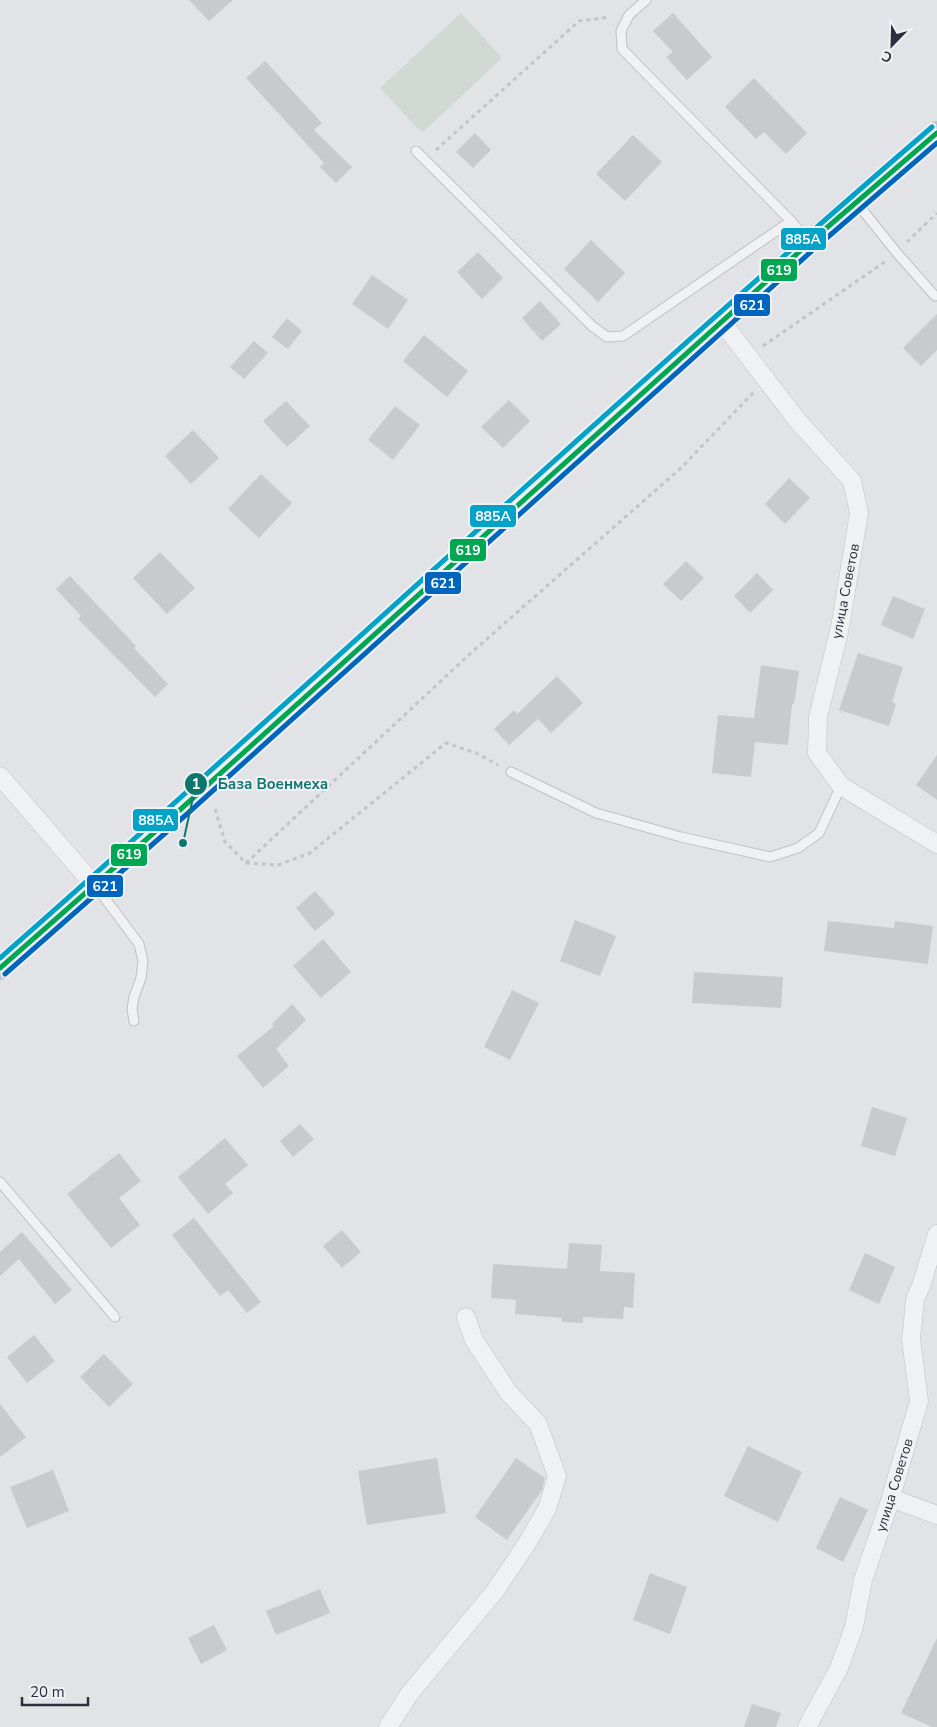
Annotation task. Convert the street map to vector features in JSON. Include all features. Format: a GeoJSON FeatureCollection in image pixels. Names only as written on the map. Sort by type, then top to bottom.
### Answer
{"type":"FeatureCollection","features":[{"type":"Feature","properties":{"kind":"main road"},"geometry":{"type":"LineString","coordinates":[[0,968],[182,808],[809,243],[937,133]]}},
{"type":"Feature","properties":{"kind":"street","name":"улица Советов"},"geometry":{"type":"LineString","coordinates":[[722,322],[797,420],[852,481],[859,513],[840,627],[818,717],[817,753],[842,786],[937,844]]}},
{"type":"Feature","properties":{"kind":"street"},"geometry":{"type":"LineString","coordinates":[[0,776],[94,885]]}},
{"type":"Feature","properties":{"kind":"street","name":"улица Советов"},"geometry":{"type":"LineString","coordinates":[[807,1727],[839,1668],[851,1635],[863,1580],[891,1498],[920,1401],[911,1339],[913,1314],[915,1299],[921,1286],[937,1234]]}},
{"type":"Feature","properties":{"kind":"street"},"geometry":{"type":"LineString","coordinates":[[388,1727],[410,1693],[495,1591],[526,1545],[547,1509],[557,1476],[538,1424],[508,1392],[474,1340],[466,1317]]}},
{"type":"Feature","properties":{"kind":"street"},"geometry":{"type":"LineString","coordinates":[[891,1498],[937,1515]]}},
{"type":"Feature","properties":{"kind":"lane"},"geometry":{"type":"LineString","coordinates":[[646,0],[630,15],[620,31],[622,49],[791,221],[809,243]]}},
{"type":"Feature","properties":{"kind":"lane"},"geometry":{"type":"LineString","coordinates":[[416,151],[592,326],[607,336],[623,336],[791,221]]}},
{"type":"Feature","properties":{"kind":"lane"},"geometry":{"type":"LineString","coordinates":[[856,202],[935,296]]}},
{"type":"Feature","properties":{"kind":"lane"},"geometry":{"type":"LineString","coordinates":[[511,772],[596,813],[681,837],[770,857],[798,848],[819,833],[842,786]]}},
{"type":"Feature","properties":{"kind":"lane"},"geometry":{"type":"LineString","coordinates":[[94,885],[139,944],[143,962],[141,978],[132,1009],[134,1021]]}},
{"type":"Feature","properties":{"kind":"lane"},"geometry":{"type":"LineString","coordinates":[[0,1182],[115,1317]]}},
{"type":"Feature","properties":{"kind":"path"},"geometry":{"type":"LineString","coordinates":[[425,161],[579,21],[630,15]]}},
{"type":"Feature","properties":{"kind":"path"},"geometry":{"type":"LineString","coordinates":[[748,356],[897,253],[937,213]]}},
{"type":"Feature","properties":{"kind":"path"},"geometry":{"type":"LineString","coordinates":[[246,863],[472,652],[681,468],[766,380]]}},
{"type":"Feature","properties":{"kind":"path"},"geometry":{"type":"LineString","coordinates":[[182,808],[215,808],[225,842],[246,863],[278,865],[310,853],[339,832],[446,743],[476,753],[511,772]]}},
{"type":"Feature","properties":{"kind":"shaded area"},"geometry":{"type":"Polygon","coordinates":[[[461,13],[502,58],[422,133],[380,88],[461,13]]]}},
{"type":"Feature","properties":{"kind":"building"},"geometry":{"type":"Polygon","coordinates":[[[189,0],[233,0],[209,21],[189,0]]]}},
{"type":"Feature","properties":{"kind":"building"},"geometry":{"type":"Polygon","coordinates":[[[673,13],[712,57],[687,80],[666,57],[673,52],[653,31],[673,13]]]}},
{"type":"Feature","properties":{"kind":"building"},"geometry":{"type":"Polygon","coordinates":[[[265,61],[322,123],[314,130],[352,167],[336,183],[320,167],[324,163],[246,78],[265,61]]]}},
{"type":"Feature","properties":{"kind":"building"},"geometry":{"type":"Polygon","coordinates":[[[754,78],[807,133],[786,154],[764,132],[756,139],[725,107],[754,78]]]}},
{"type":"Feature","properties":{"kind":"building"},"geometry":{"type":"Polygon","coordinates":[[[475,133],[491,150],[473,168],[456,152],[475,133]]]}},
{"type":"Feature","properties":{"kind":"building"},"geometry":{"type":"Polygon","coordinates":[[[633,135],[662,162],[625,201],[596,174],[633,135]]]}},
{"type":"Feature","properties":{"kind":"building"},"geometry":{"type":"Polygon","coordinates":[[[591,240],[625,273],[598,302],[564,269],[591,240]]]}},
{"type":"Feature","properties":{"kind":"building"},"geometry":{"type":"Polygon","coordinates":[[[478,252],[503,278],[482,299],[457,272],[478,252]]]}},
{"type":"Feature","properties":{"kind":"building"},"geometry":{"type":"Polygon","coordinates":[[[372,275],[408,300],[388,329],[352,304],[372,275]]]}},
{"type":"Feature","properties":{"kind":"building"},"geometry":{"type":"Polygon","coordinates":[[[540,301],[561,324],[542,341],[522,318],[540,301]]]}},
{"type":"Feature","properties":{"kind":"building"},"geometry":{"type":"Polygon","coordinates":[[[937,314],[937,350],[921,366],[903,348],[937,314]]]}},
{"type":"Feature","properties":{"kind":"building"},"geometry":{"type":"Polygon","coordinates":[[[287,318],[302,331],[288,349],[272,337],[287,318]]]}},
{"type":"Feature","properties":{"kind":"building"},"geometry":{"type":"Polygon","coordinates":[[[424,335],[468,371],[447,397],[403,361],[424,335]]]}},
{"type":"Feature","properties":{"kind":"building"},"geometry":{"type":"Polygon","coordinates":[[[254,341],[268,353],[244,379],[230,367],[254,341]]]}},
{"type":"Feature","properties":{"kind":"building"},"geometry":{"type":"Polygon","coordinates":[[[509,400],[530,421],[503,448],[481,427],[509,400]]]}},
{"type":"Feature","properties":{"kind":"building"},"geometry":{"type":"Polygon","coordinates":[[[286,401],[310,426],[287,447],[263,421],[286,401]]]}},
{"type":"Feature","properties":{"kind":"building"},"geometry":{"type":"Polygon","coordinates":[[[395,406],[420,425],[393,460],[368,440],[395,406]]]}},
{"type":"Feature","properties":{"kind":"building"},"geometry":{"type":"Polygon","coordinates":[[[193,430],[219,458],[191,484],[165,456],[193,430]]]}},
{"type":"Feature","properties":{"kind":"building"},"geometry":{"type":"Polygon","coordinates":[[[261,474],[292,503],[259,538],[228,509],[261,474]]]}},
{"type":"Feature","properties":{"kind":"building"},"geometry":{"type":"Polygon","coordinates":[[[789,478],[810,498],[785,524],[765,504],[789,478]]]}},
{"type":"Feature","properties":{"kind":"building"},"geometry":{"type":"Polygon","coordinates":[[[160,552],[195,588],[167,614],[133,578],[160,552]]]}},
{"type":"Feature","properties":{"kind":"building"},"geometry":{"type":"Polygon","coordinates":[[[686,561],[704,578],[681,601],[663,584],[686,561]]]}},
{"type":"Feature","properties":{"kind":"building"},"geometry":{"type":"Polygon","coordinates":[[[757,573],[773,590],[750,613],[734,596],[757,573]]]}},
{"type":"Feature","properties":{"kind":"building"},"geometry":{"type":"Polygon","coordinates":[[[70,576],[136,646],[134,648],[168,684],[155,697],[78,619],[81,616],[56,589],[70,576]]]}},
{"type":"Feature","properties":{"kind":"building"},"geometry":{"type":"Polygon","coordinates":[[[893,596],[925,609],[913,639],[881,625],[893,596]]]}},
{"type":"Feature","properties":{"kind":"building"},"geometry":{"type":"Polygon","coordinates":[[[858,653],[903,667],[892,702],[896,704],[889,726],[839,710],[858,653]]]}},
{"type":"Feature","properties":{"kind":"building"},"geometry":{"type":"Polygon","coordinates":[[[761,665],[799,671],[794,704],[792,704],[788,745],[755,742],[751,777],[712,773],[718,715],[754,718],[761,665]]]}},
{"type":"Feature","properties":{"kind":"building"},"geometry":{"type":"Polygon","coordinates":[[[557,676],[583,703],[551,733],[538,719],[509,745],[494,729],[514,710],[517,714],[557,676]]]}},
{"type":"Feature","properties":{"kind":"building"},"geometry":{"type":"Polygon","coordinates":[[[937,755],[937,800],[916,785],[937,755]]]}},
{"type":"Feature","properties":{"kind":"building"},"geometry":{"type":"Polygon","coordinates":[[[315,891],[335,914],[315,931],[296,908],[315,891]]]}},
{"type":"Feature","properties":{"kind":"building"},"geometry":{"type":"Polygon","coordinates":[[[575,920],[616,936],[600,976],[560,961],[575,920]]]}},
{"type":"Feature","properties":{"kind":"building"},"geometry":{"type":"Polygon","coordinates":[[[828,921],[894,928],[895,921],[933,926],[928,964],[824,951],[828,921]]]}},
{"type":"Feature","properties":{"kind":"building"},"geometry":{"type":"Polygon","coordinates":[[[323,939],[351,972],[321,998],[293,966],[323,939]]]}},
{"type":"Feature","properties":{"kind":"building"},"geometry":{"type":"Polygon","coordinates":[[[694,972],[783,977],[781,1008],[692,1003],[694,972]]]}},
{"type":"Feature","properties":{"kind":"building"},"geometry":{"type":"Polygon","coordinates":[[[512,990],[539,1003],[510,1060],[484,1047],[512,990]]]}},
{"type":"Feature","properties":{"kind":"building"},"geometry":{"type":"Polygon","coordinates":[[[292,1004],[306,1020],[276,1049],[289,1066],[263,1088],[237,1056],[274,1026],[272,1024],[292,1004]]]}},
{"type":"Feature","properties":{"kind":"building"},"geometry":{"type":"Polygon","coordinates":[[[872,1107],[907,1118],[895,1156],[861,1146],[872,1107]]]}},
{"type":"Feature","properties":{"kind":"building"},"geometry":{"type":"Polygon","coordinates":[[[300,1124],[314,1139],[293,1157],[280,1141],[300,1124]]]}},
{"type":"Feature","properties":{"kind":"building"},"geometry":{"type":"Polygon","coordinates":[[[225,1138],[248,1165],[225,1184],[233,1193],[208,1214],[178,1177],[225,1138]]]}},
{"type":"Feature","properties":{"kind":"building"},"geometry":{"type":"Polygon","coordinates":[[[119,1153],[141,1181],[119,1198],[140,1225],[111,1248],[67,1194],[119,1153]]]}},
{"type":"Feature","properties":{"kind":"building"},"geometry":{"type":"Polygon","coordinates":[[[194,1218],[261,1302],[247,1313],[228,1290],[220,1296],[172,1235],[194,1218]]]}},
{"type":"Feature","properties":{"kind":"building"},"geometry":{"type":"Polygon","coordinates":[[[342,1230],[361,1252],[342,1268],[323,1246],[342,1230]]]}},
{"type":"Feature","properties":{"kind":"building"},"geometry":{"type":"Polygon","coordinates":[[[22,1232],[72,1290],[55,1304],[19,1259],[0,1276],[0,1252],[22,1232]]]}},
{"type":"Feature","properties":{"kind":"building"},"geometry":{"type":"Polygon","coordinates":[[[569,1243],[602,1245],[600,1271],[635,1273],[633,1308],[624,1307],[623,1319],[583,1317],[583,1323],[562,1322],[562,1318],[515,1314],[516,1300],[491,1298],[493,1264],[567,1269],[569,1243]]]}},
{"type":"Feature","properties":{"kind":"building"},"geometry":{"type":"Polygon","coordinates":[[[865,1253],[895,1267],[879,1304],[849,1290],[865,1253]]]}},
{"type":"Feature","properties":{"kind":"building"},"geometry":{"type":"Polygon","coordinates":[[[34,1335],[55,1361],[27,1383],[7,1357],[34,1335]]]}},
{"type":"Feature","properties":{"kind":"building"},"geometry":{"type":"Polygon","coordinates":[[[104,1354],[133,1384],[109,1407],[80,1377],[104,1354]]]}},
{"type":"Feature","properties":{"kind":"building"},"geometry":{"type":"Polygon","coordinates":[[[0,1404],[26,1437],[0,1457],[0,1404]]]}},
{"type":"Feature","properties":{"kind":"building"},"geometry":{"type":"Polygon","coordinates":[[[748,1446],[802,1472],[778,1522],[724,1496],[748,1446]]]}},
{"type":"Feature","properties":{"kind":"building"},"geometry":{"type":"Polygon","coordinates":[[[437,1458],[446,1513],[367,1525],[358,1471],[437,1458]]]}},
{"type":"Feature","properties":{"kind":"building"},"geometry":{"type":"Polygon","coordinates":[[[516,1458],[545,1478],[542,1490],[507,1540],[475,1517],[516,1458]]]}},
{"type":"Feature","properties":{"kind":"building"},"geometry":{"type":"Polygon","coordinates":[[[53,1470],[69,1511],[27,1528],[10,1487],[53,1470]]]}},
{"type":"Feature","properties":{"kind":"building"},"geometry":{"type":"Polygon","coordinates":[[[840,1497],[868,1510],[843,1562],[816,1548],[840,1497]]]}},
{"type":"Feature","properties":{"kind":"building"},"geometry":{"type":"Polygon","coordinates":[[[650,1573],[687,1587],[670,1634],[633,1620],[650,1573]]]}},
{"type":"Feature","properties":{"kind":"building"},"geometry":{"type":"Polygon","coordinates":[[[320,1589],[330,1613],[276,1635],[266,1611],[320,1589]]]}},
{"type":"Feature","properties":{"kind":"building"},"geometry":{"type":"Polygon","coordinates":[[[214,1625],[227,1650],[201,1664],[188,1638],[214,1625]]]}},
{"type":"Feature","properties":{"kind":"building"},"geometry":{"type":"Polygon","coordinates":[[[937,1638],[937,1727],[932,1727],[901,1713],[937,1638]]]}},
{"type":"Feature","properties":{"kind":"building"},"geometry":{"type":"Polygon","coordinates":[[[752,1704],[781,1713],[776,1727],[744,1727],[752,1704]]]}},
{"type":"Feature","properties":{"kind":"transit line","name":"885А"},"geometry":{"type":"LineString","coordinates":[[0,958],[697,333],[932,127]]}},
{"type":"Feature","properties":{"kind":"transit line","name":"619"},"geometry":{"type":"LineString","coordinates":[[0,968],[182,808],[809,243],[937,133]]}},
{"type":"Feature","properties":{"kind":"transit line","name":"621"},"geometry":{"type":"LineString","coordinates":[[5,974],[187,814],[814,249],[937,143]]}},
{"type":"Feature","properties":{"kind":"place","name":"База Военмеха"},"geometry":{"type":"Point","coordinates":[183,843]}}]}
